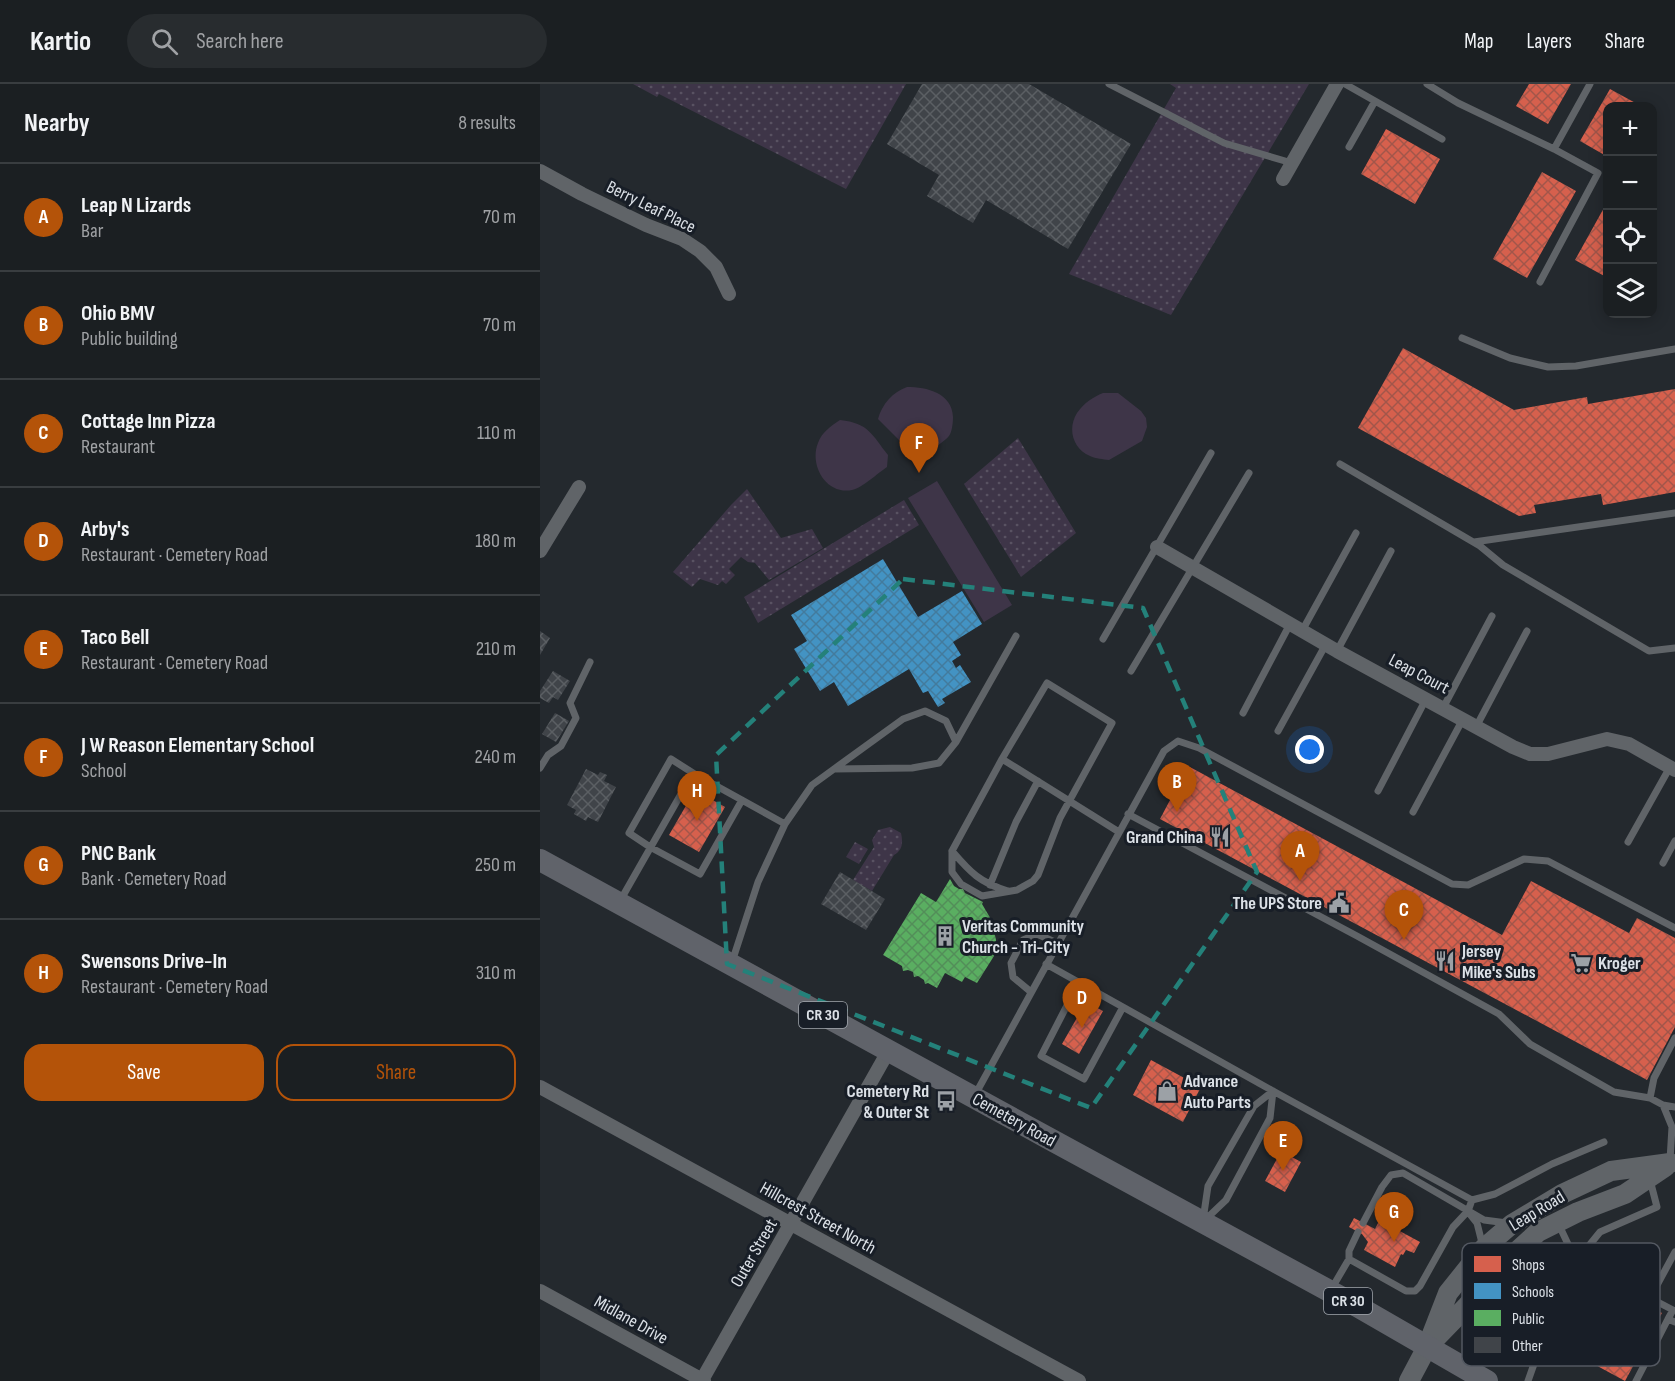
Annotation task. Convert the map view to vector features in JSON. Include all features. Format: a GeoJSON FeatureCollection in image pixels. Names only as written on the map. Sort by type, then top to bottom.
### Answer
{"type":"FeatureCollection","features":[{"type":"Feature","properties":{"kind":"main road","name":"Cemetery Road"},"geometry":{"type":"LineString","coordinates":[[540,860],[1203,1221],[1487,1381]]}},
{"type":"Feature","properties":{"kind":"street"},"geometry":{"type":"LineString","coordinates":[[1283,179],[1337,84]]}},
{"type":"Feature","properties":{"kind":"street","name":"Berry Leaf Place"},"geometry":{"type":"LineString","coordinates":[[540,171],[646,225],[682,238],[716,267],[729,294]]}},
{"type":"Feature","properties":{"kind":"street"},"geometry":{"type":"LineString","coordinates":[[540,551],[579,487]]}},
{"type":"Feature","properties":{"kind":"street","name":"Leap Court"},"geometry":{"type":"LineString","coordinates":[[1157,547],[1331,647],[1513,747],[1530,754],[1548,754],[1607,739],[1629,744],[1673,769]]}},
{"type":"Feature","properties":{"kind":"street","name":"Outer Street"},"geometry":{"type":"LineString","coordinates":[[703,1380],[889,1050]]}},
{"type":"Feature","properties":{"kind":"street","name":"Hillcrest Street North"},"geometry":{"type":"LineString","coordinates":[[540,1087],[1079,1381]]}},
{"type":"Feature","properties":{"kind":"street","name":"Leap Road"},"geometry":{"type":"LineString","coordinates":[[1525,1243],[1538,1232],[1557,1222],[1625,1194],[1673,1162]]}},
{"type":"Feature","properties":{"kind":"street","name":"Leap Road"},"geometry":{"type":"LineString","coordinates":[[1490,1243],[1512,1224],[1562,1194],[1611,1171],[1673,1162]]}},
{"type":"Feature","properties":{"kind":"street","name":"Leap Road"},"geometry":{"type":"LineString","coordinates":[[1409,1381],[1427,1347],[1448,1293],[1462,1276]]}},
{"type":"Feature","properties":{"kind":"street","name":"Midlane Drive"},"geometry":{"type":"LineString","coordinates":[[540,1291],[703,1380]]}},
{"type":"Feature","properties":{"kind":"street","name":"Leap Road"},"geometry":{"type":"LineString","coordinates":[[1427,1347],[1462,1310]]}},
{"type":"Feature","properties":{"kind":"lane"},"geometry":{"type":"LineString","coordinates":[[1109,84],[1224,143],[1292,163]]}},
{"type":"Feature","properties":{"kind":"lane"},"geometry":{"type":"LineString","coordinates":[[1345,84],[1442,139]]}},
{"type":"Feature","properties":{"kind":"lane"},"geometry":{"type":"LineString","coordinates":[[1427,84],[1458,103],[1598,173],[1540,282]]}},
{"type":"Feature","properties":{"kind":"lane"},"geometry":{"type":"LineString","coordinates":[[1554,149],[1590,84]]}},
{"type":"Feature","properties":{"kind":"lane"},"geometry":{"type":"LineString","coordinates":[[1349,147],[1375,101]]}},
{"type":"Feature","properties":{"kind":"lane"},"geometry":{"type":"LineString","coordinates":[[1462,338],[1510,358],[1548,367],[1576,366],[1675,349]]}},
{"type":"Feature","properties":{"kind":"lane"},"geometry":{"type":"LineString","coordinates":[[1103,639],[1211,453]]}},
{"type":"Feature","properties":{"kind":"lane"},"geometry":{"type":"LineString","coordinates":[[1340,464],[1474,542],[1503,565],[1649,651],[1675,648]]}},
{"type":"Feature","properties":{"kind":"lane"},"geometry":{"type":"LineString","coordinates":[[1131,671],[1249,473]]}},
{"type":"Feature","properties":{"kind":"lane"},"geometry":{"type":"LineString","coordinates":[[1474,542],[1675,513]]}},
{"type":"Feature","properties":{"kind":"lane"},"geometry":{"type":"LineString","coordinates":[[1244,713],[1356,533]]}},
{"type":"Feature","properties":{"kind":"lane"},"geometry":{"type":"LineString","coordinates":[[1278,731],[1391,551]]}},
{"type":"Feature","properties":{"kind":"lane"},"geometry":{"type":"LineString","coordinates":[[1443,708],[1492,616]]}},
{"type":"Feature","properties":{"kind":"lane"},"geometry":{"type":"LineString","coordinates":[[1476,727],[1527,631]]}},
{"type":"Feature","properties":{"kind":"lane"},"geometry":{"type":"LineString","coordinates":[[834,769],[912,768],[939,763],[956,742],[1016,636]]}},
{"type":"Feature","properties":{"kind":"lane"},"geometry":{"type":"LineString","coordinates":[[540,768],[548,755],[561,746],[576,718],[570,704],[590,662]]}},
{"type":"Feature","properties":{"kind":"lane"},"geometry":{"type":"LineString","coordinates":[[1047,683],[1112,723],[1070,801],[1060,818],[1038,875],[1033,881],[1017,890],[982,896],[961,884],[952,872],[952,851],[1047,683]]}},
{"type":"Feature","properties":{"kind":"lane"},"geometry":{"type":"LineString","coordinates":[[1378,791],[1426,699]]}},
{"type":"Feature","properties":{"kind":"lane"},"geometry":{"type":"LineString","coordinates":[[732,965],[758,882],[785,824],[812,785],[903,719],[925,711],[946,721],[956,742]]}},
{"type":"Feature","properties":{"kind":"lane"},"geometry":{"type":"LineString","coordinates":[[1413,812],[1463,719]]}},
{"type":"Feature","properties":{"kind":"lane"},"geometry":{"type":"LineString","coordinates":[[974,1098],[1164,751],[1178,741],[1199,748],[1452,884],[1468,885],[1524,859],[1548,861],[1675,928]]}},
{"type":"Feature","properties":{"kind":"lane"},"geometry":{"type":"LineString","coordinates":[[742,800],[700,874],[629,832],[671,759],[785,824]]}},
{"type":"Feature","properties":{"kind":"lane"},"geometry":{"type":"LineString","coordinates":[[1002,759],[1119,832]]}},
{"type":"Feature","properties":{"kind":"lane"},"geometry":{"type":"LineString","coordinates":[[1628,842],[1673,769]]}},
{"type":"Feature","properties":{"kind":"lane"},"geometry":{"type":"LineString","coordinates":[[618,903],[693,773]]}},
{"type":"Feature","properties":{"kind":"lane"},"geometry":{"type":"LineString","coordinates":[[990,885],[1016,822],[1038,781]]}},
{"type":"Feature","properties":{"kind":"lane"},"geometry":{"type":"LineString","coordinates":[[1128,814],[1494,1011],[1530,1044],[1614,1092],[1650,1098],[1663,1105],[1675,1107]]}},
{"type":"Feature","properties":{"kind":"lane"},"geometry":{"type":"LineString","coordinates":[[1663,863],[1675,841]]}},
{"type":"Feature","properties":{"kind":"lane"},"geometry":{"type":"LineString","coordinates":[[952,851],[978,879],[1010,892]]}},
{"type":"Feature","properties":{"kind":"lane"},"geometry":{"type":"LineString","coordinates":[[1031,992],[1013,977],[1011,963],[1023,940],[1037,934],[1058,943]]}},
{"type":"Feature","properties":{"kind":"lane"},"geometry":{"type":"LineString","coordinates":[[1046,964],[1472,1200],[1495,1194],[1552,1164],[1604,1142]]}},
{"type":"Feature","properties":{"kind":"lane"},"geometry":{"type":"LineString","coordinates":[[1079,982],[1041,1056],[1084,1079],[1122,1007]]}},
{"type":"Feature","properties":{"kind":"lane"},"geometry":{"type":"LineString","coordinates":[[1650,1098],[1654,1078],[1675,1038]]}},
{"type":"Feature","properties":{"kind":"lane"},"geometry":{"type":"LineString","coordinates":[[1203,1221],[1208,1186],[1254,1106],[1273,1091]]}},
{"type":"Feature","properties":{"kind":"lane"},"geometry":{"type":"LineString","coordinates":[[1203,1221],[1226,1200],[1270,1118],[1273,1091]]}},
{"type":"Feature","properties":{"kind":"lane"},"geometry":{"type":"LineString","coordinates":[[1663,1105],[1672,1127],[1673,1162]]}},
{"type":"Feature","properties":{"kind":"lane"},"geometry":{"type":"LineString","coordinates":[[1363,1222],[1391,1175],[1403,1173],[1484,1220],[1512,1224]]}},
{"type":"Feature","properties":{"kind":"lane"},"geometry":{"type":"LineString","coordinates":[[1591,1243],[1600,1232],[1657,1207],[1649,1178]]}},
{"type":"Feature","properties":{"kind":"lane"},"geometry":{"type":"LineString","coordinates":[[1349,1259],[1406,1291],[1415,1292],[1453,1227],[1468,1211],[1472,1200]]}},
{"type":"Feature","properties":{"kind":"lane"},"geometry":{"type":"LineString","coordinates":[[1468,1211],[1477,1223],[1483,1243]]}},
{"type":"Feature","properties":{"kind":"lane"},"geometry":{"type":"LineString","coordinates":[[1557,1222],[1567,1243]]}},
{"type":"Feature","properties":{"kind":"lane"},"geometry":{"type":"LineString","coordinates":[[1330,1291],[1349,1259],[1349,1251],[1358,1232]]}},
{"type":"Feature","properties":{"kind":"lane"},"geometry":{"type":"LineString","coordinates":[[1660,1280],[1675,1252]]}},
{"type":"Feature","properties":{"kind":"lane"},"geometry":{"type":"LineString","coordinates":[[1660,1303],[1673,1310],[1672,1320],[1660,1340]]}},
{"type":"Feature","properties":{"kind":"lane"},"geometry":{"type":"LineString","coordinates":[[1528,1381],[1533,1366]]}},
{"type":"Feature","properties":{"kind":"lane"},"geometry":{"type":"LineString","coordinates":[[1636,1381],[1645,1366]]}},
{"type":"Feature","properties":{"kind":"highlighted area"},"geometry":{"type":"Polygon","coordinates":[[[903,579],[1143,608],[1257,872],[1091,1108],[727,964],[716,755],[903,579]]]}},
{"type":"Feature","properties":{"kind":"shaded area"},"geometry":{"type":"Polygon","coordinates":[[[633,84],[906,84],[846,189],[659,94],[657,97],[633,84]]]}},
{"type":"Feature","properties":{"kind":"shaded area"},"geometry":{"type":"Polygon","coordinates":[[[1170,84],[1309,84],[1171,315],[1069,274],[1176,88],[1170,84]]]}},
{"type":"Feature","properties":{"kind":"shaded area"},"geometry":{"type":"Polygon","coordinates":[[[907,387],[922,388],[937,393],[948,402],[952,409],[953,422],[949,436],[928,452],[917,456],[878,419],[889,399],[907,387]]]}},
{"type":"Feature","properties":{"kind":"shaded area"},"geometry":{"type":"Polygon","coordinates":[[[1103,393],[1118,393],[1141,411],[1146,418],[1147,427],[1142,441],[1109,460],[1095,458],[1084,453],[1076,444],[1072,432],[1074,419],[1080,409],[1103,393]]]}},
{"type":"Feature","properties":{"kind":"shaded area"},"geometry":{"type":"Polygon","coordinates":[[[840,420],[864,427],[888,455],[887,467],[852,490],[834,488],[827,483],[818,469],[816,460],[820,439],[840,420]]]}},
{"type":"Feature","properties":{"kind":"shaded area"},"geometry":{"type":"Polygon","coordinates":[[[1018,438],[1076,533],[1021,577],[964,484],[1018,438]]]}},
{"type":"Feature","properties":{"kind":"shaded area"},"geometry":{"type":"Polygon","coordinates":[[[937,481],[1012,605],[984,622],[908,498],[937,481]]]}},
{"type":"Feature","properties":{"kind":"shaded area"},"geometry":{"type":"Polygon","coordinates":[[[747,489],[781,538],[812,529],[823,548],[769,580],[755,563],[748,562],[741,557],[729,569],[735,575],[726,584],[722,581],[718,585],[700,579],[692,587],[673,572],[747,489]]]}},
{"type":"Feature","properties":{"kind":"shaded area"},"geometry":{"type":"Polygon","coordinates":[[[904,500],[919,525],[758,623],[744,597],[904,500]]]}},
{"type":"Feature","properties":{"kind":"shaded area"},"geometry":{"type":"Polygon","coordinates":[[[890,827],[901,833],[902,846],[872,891],[853,880],[874,847],[872,840],[878,830],[890,827]]]}},
{"type":"Feature","properties":{"kind":"shaded area"},"geometry":{"type":"Polygon","coordinates":[[[855,842],[868,849],[859,864],[846,857],[855,842]]]}},
{"type":"Feature","properties":{"kind":"building: Shops"},"geometry":{"type":"Polygon","coordinates":[[[1529,84],[1571,84],[1548,124],[1516,106],[1529,84]]]}},
{"type":"Feature","properties":{"kind":"building: Shops"},"geometry":{"type":"Polygon","coordinates":[[[1610,89],[1634,102],[1603,102],[1603,154],[1580,141],[1610,89]]]}},
{"type":"Feature","properties":{"kind":"building: Shops"},"geometry":{"type":"Polygon","coordinates":[[[1386,129],[1440,159],[1415,204],[1361,174],[1386,129]]]}},
{"type":"Feature","properties":{"kind":"building: Shops"},"geometry":{"type":"Polygon","coordinates":[[[1542,172],[1576,191],[1527,278],[1493,259],[1542,172]]]}},
{"type":"Feature","properties":{"kind":"building: Shops"},"geometry":{"type":"Polygon","coordinates":[[[1603,210],[1603,275],[1575,260],[1603,210]]]}},
{"type":"Feature","properties":{"kind":"building: Shops"},"geometry":{"type":"Polygon","coordinates":[[[1403,348],[1514,410],[1587,397],[1588,404],[1675,389],[1675,492],[1603,505],[1601,494],[1534,505],[1536,513],[1519,516],[1358,428],[1403,348]]]}},
{"type":"Feature","properties":{"kind":"building: Shops"},"geometry":{"type":"Polygon","coordinates":[[[1188,766],[1502,935],[1531,881],[1629,933],[1637,918],[1675,938],[1675,1027],[1647,1080],[1160,819],[1188,766]]]}},
{"type":"Feature","properties":{"kind":"building: Shops"},"geometry":{"type":"Polygon","coordinates":[[[695,790],[725,807],[699,852],[669,835],[695,790]]]}},
{"type":"Feature","properties":{"kind":"building: Shops"},"geometry":{"type":"Polygon","coordinates":[[[1086,1002],[1103,1011],[1079,1054],[1062,1044],[1086,1002]]]}},
{"type":"Feature","properties":{"kind":"building: Shops","name":"Advance Auto Parts"},"geometry":{"type":"Polygon","coordinates":[[[1151,1060],[1201,1087],[1183,1122],[1133,1095],[1151,1060]]]}},
{"type":"Feature","properties":{"kind":"building: Shops"},"geometry":{"type":"Polygon","coordinates":[[[1281,1151],[1301,1162],[1285,1192],[1265,1181],[1281,1151]]]}},
{"type":"Feature","properties":{"kind":"building: Shops"},"geometry":{"type":"Polygon","coordinates":[[[1381,1217],[1397,1226],[1396,1229],[1420,1242],[1414,1253],[1406,1250],[1403,1255],[1401,1254],[1395,1267],[1364,1250],[1368,1242],[1362,1234],[1349,1227],[1354,1218],[1375,1229],[1381,1217]]]}},
{"type":"Feature","properties":{"kind":"building: Shops"},"geometry":{"type":"Polygon","coordinates":[[[1597,1366],[1633,1366],[1625,1381],[1597,1366]]]}},
{"type":"Feature","properties":{"kind":"building: Schools"},"geometry":{"type":"Polygon","coordinates":[[[883,559],[918,617],[962,591],[982,624],[953,642],[961,655],[952,661],[956,668],[960,665],[971,682],[942,699],[945,703],[938,707],[928,691],[923,693],[909,669],[848,706],[834,682],[820,691],[794,649],[807,641],[791,615],[883,559]]]}},
{"type":"Feature","properties":{"kind":"building: Public","name":"Veritas Community Church - Tri-City"},"geometry":{"type":"Polygon","coordinates":[[[950,879],[954,886],[983,902],[992,921],[996,940],[994,956],[977,983],[965,977],[962,982],[945,973],[937,988],[928,983],[925,984],[924,980],[918,976],[914,977],[913,972],[903,971],[902,966],[883,955],[921,893],[936,902],[950,879]]]}},
{"type":"Feature","properties":{"kind":"building: Other"},"geometry":{"type":"Polygon","coordinates":[[[922,84],[1029,84],[1131,144],[1068,249],[986,200],[973,223],[927,196],[939,175],[887,144],[922,84]]]}},
{"type":"Feature","properties":{"kind":"building: Other"},"geometry":{"type":"Polygon","coordinates":[[[540,631],[550,638],[540,655],[540,631]]]}},
{"type":"Feature","properties":{"kind":"building: Other"},"geometry":{"type":"Polygon","coordinates":[[[553,671],[570,681],[558,700],[553,697],[549,703],[540,698],[540,691],[553,671]]]}},
{"type":"Feature","properties":{"kind":"building: Other"},"geometry":{"type":"Polygon","coordinates":[[[555,713],[569,721],[556,742],[542,734],[555,713]]]}},
{"type":"Feature","properties":{"kind":"building: Other"},"geometry":{"type":"Polygon","coordinates":[[[586,769],[598,775],[600,772],[607,775],[604,781],[616,787],[598,822],[588,817],[586,821],[574,814],[576,810],[567,805],[586,769]]]}},
{"type":"Feature","properties":{"kind":"building: Other"},"geometry":{"type":"Polygon","coordinates":[[[840,872],[885,899],[866,930],[821,904],[840,872]]]}},
{"type":"Feature","properties":{"kind":"place","name":"J W Reason Elementary School"},"geometry":{"type":"Point","coordinates":[919,473]}},
{"type":"Feature","properties":{"kind":"place","name":"Ohio BMV"},"geometry":{"type":"Point","coordinates":[1177,812]}},
{"type":"Feature","properties":{"kind":"place","name":"Swensons Drive-In"},"geometry":{"type":"Point","coordinates":[697,821]}},
{"type":"Feature","properties":{"kind":"place","name":"Grand China"},"geometry":{"type":"Point","coordinates":[1220,837]}},
{"type":"Feature","properties":{"kind":"place","name":"Leap N Lizards"},"geometry":{"type":"Point","coordinates":[1300,881]}},
{"type":"Feature","properties":{"kind":"place","name":"The UPS Store"},"geometry":{"type":"Point","coordinates":[1339,903]}},
{"type":"Feature","properties":{"kind":"place","name":"Veritas Community Church - Tri-City"},"geometry":{"type":"Point","coordinates":[945,936]}},
{"type":"Feature","properties":{"kind":"place","name":"Cottage Inn Pizza"},"geometry":{"type":"Point","coordinates":[1404,940]}},
{"type":"Feature","properties":{"kind":"place","name":"Jersey Mike's Subs"},"geometry":{"type":"Point","coordinates":[1445,961]}},
{"type":"Feature","properties":{"kind":"place","name":"Kroger"},"geometry":{"type":"Point","coordinates":[1581,963]}},
{"type":"Feature","properties":{"kind":"place","name":"Arby's"},"geometry":{"type":"Point","coordinates":[1082,1028]}},
{"type":"Feature","properties":{"kind":"place","name":"Advance Auto Parts"},"geometry":{"type":"Point","coordinates":[1167,1091]}},
{"type":"Feature","properties":{"kind":"place","name":"Cemetery Rd & Outer St"},"geometry":{"type":"Point","coordinates":[946,1101]}},
{"type":"Feature","properties":{"kind":"place","name":"Taco Bell"},"geometry":{"type":"Point","coordinates":[1283,1171]}},
{"type":"Feature","properties":{"kind":"place","name":"PNC Bank"},"geometry":{"type":"Point","coordinates":[1394,1242]}}]}
